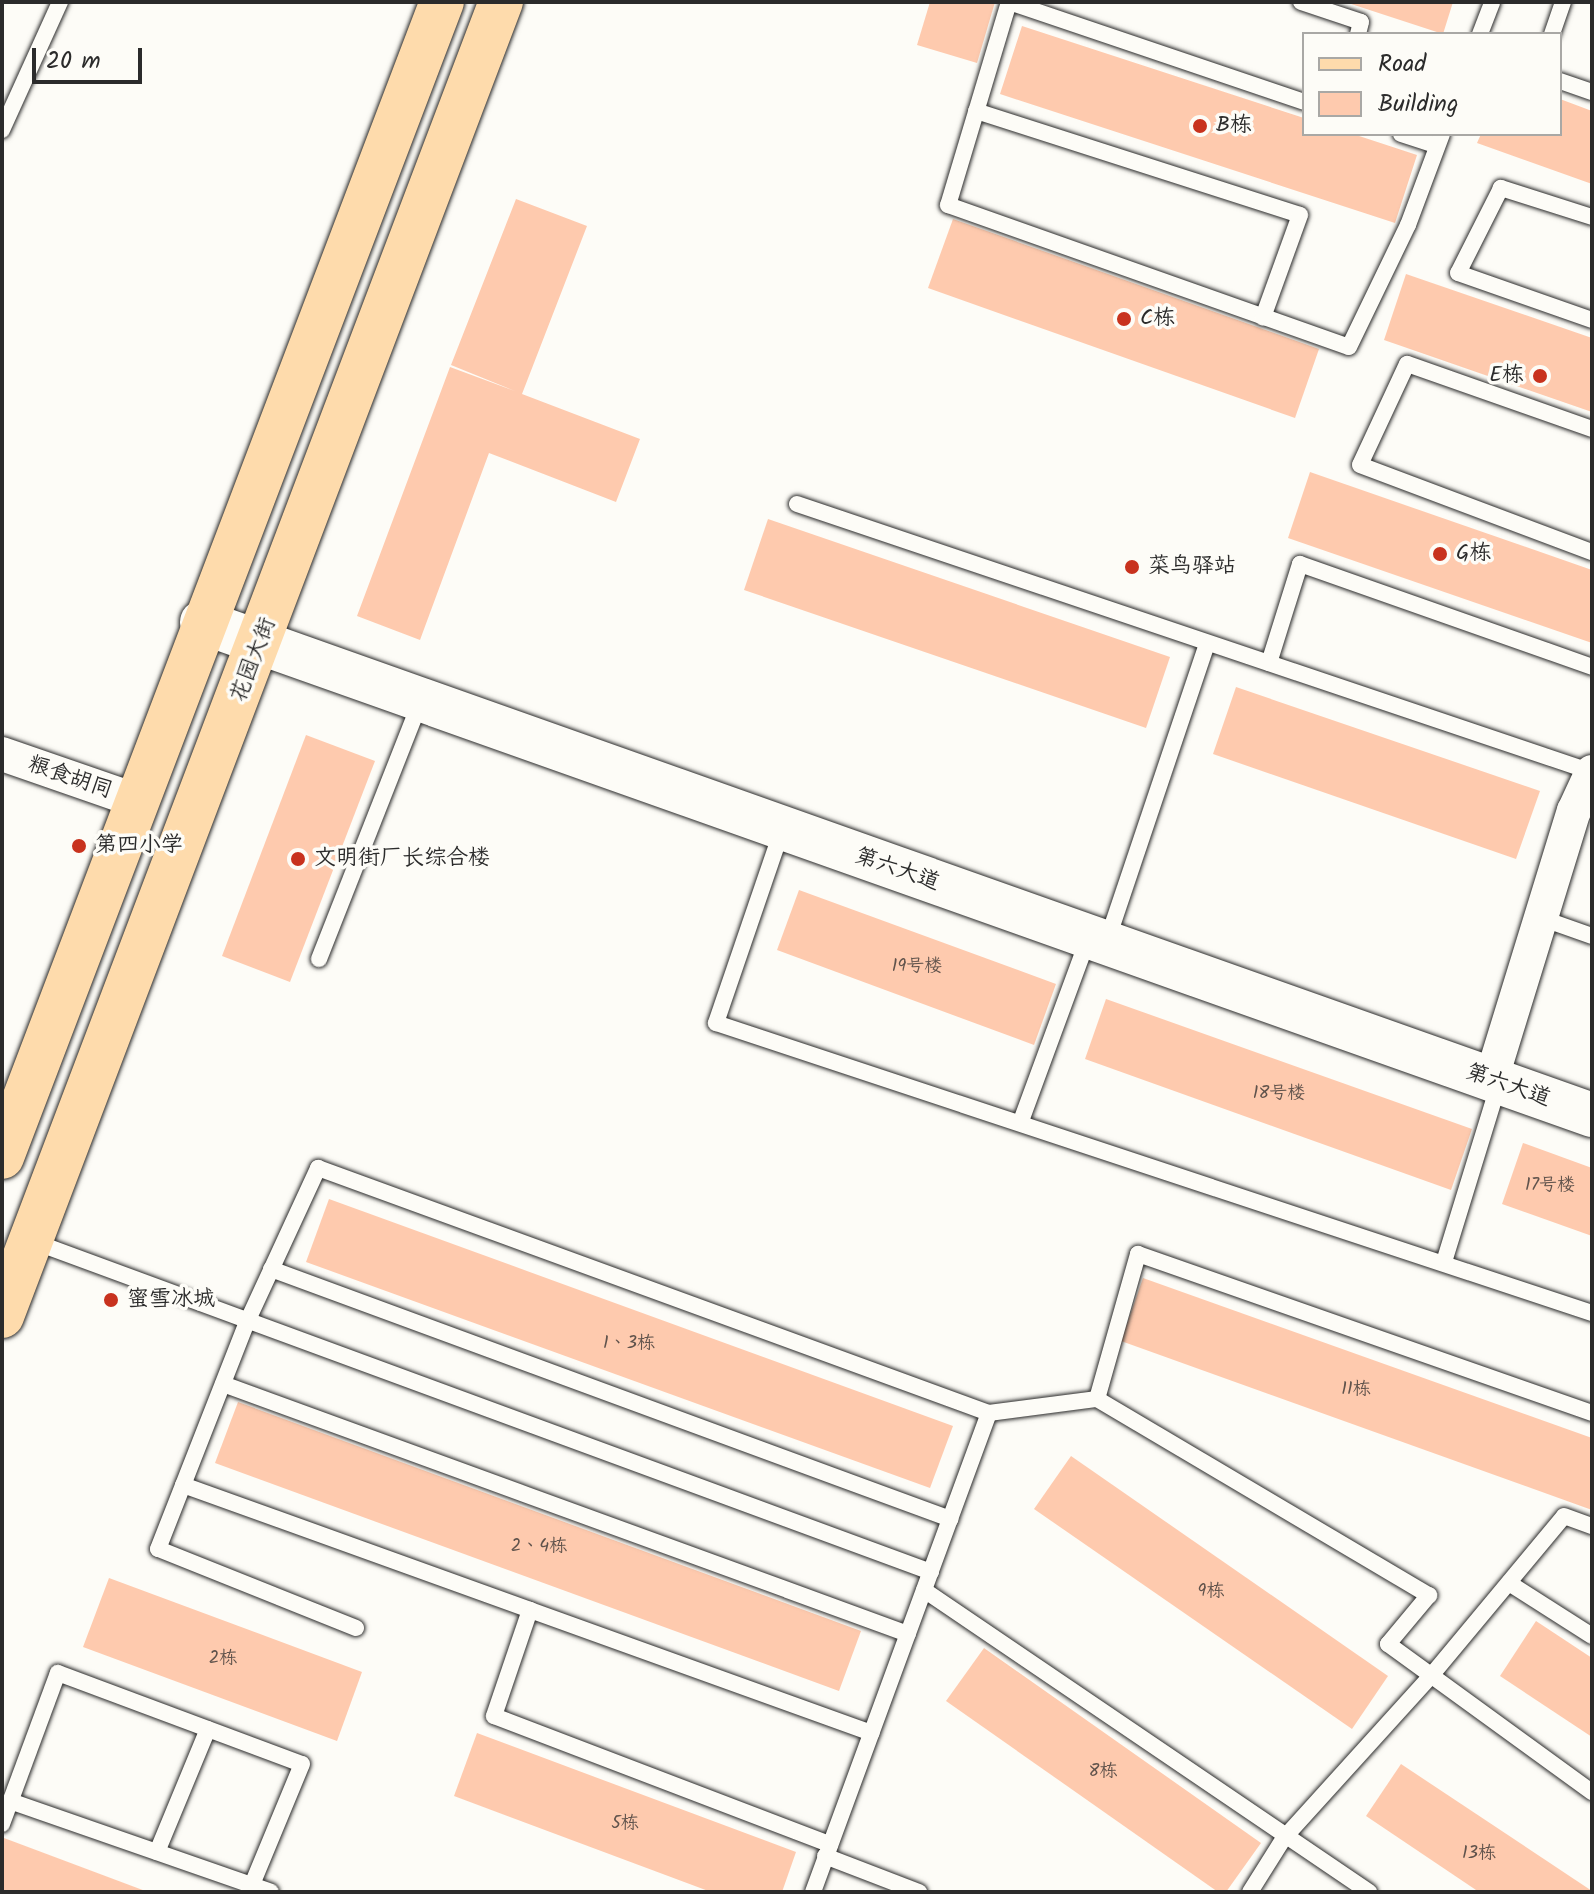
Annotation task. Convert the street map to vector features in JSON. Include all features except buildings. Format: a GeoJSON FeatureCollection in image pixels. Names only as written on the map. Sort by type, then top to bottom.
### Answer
{"type":"FeatureCollection","features":[{"type":"Feature","properties":{"kind":"main road"},"geometry":{"type":"LineString","coordinates":[[2,1157],[138,801],[202,622],[442,2]]}},
{"type":"Feature","properties":{"kind":"main road","name":"花园大街"},"geometry":{"type":"LineString","coordinates":[[2,1316],[501,2]]}},
{"type":"Feature","properties":{"kind":"street","name":"第六大道"},"geometry":{"type":"LineString","coordinates":[[202,622],[1592,1115]]}},
{"type":"Feature","properties":{"kind":"street","name":"粮食胡同"},"geometry":{"type":"LineString","coordinates":[[2,754],[138,801]]}},
{"type":"Feature","properties":{"kind":"street"},"geometry":{"type":"LineString","coordinates":[[1495,1081],[1574,811],[1592,772]]}},
{"type":"Feature","properties":{"kind":"lane"},"geometry":{"type":"LineString","coordinates":[[2,130],[60,2]]}},
{"type":"Feature","properties":{"kind":"lane"},"geometry":{"type":"LineString","coordinates":[[1302,101],[1009,2],[948,205],[1349,347],[1408,225],[1440,140],[1414,136]]}},
{"type":"Feature","properties":{"kind":"lane"},"geometry":{"type":"LineString","coordinates":[[1301,2],[1361,22],[1358,32]]}},
{"type":"Feature","properties":{"kind":"lane"},"geometry":{"type":"LineString","coordinates":[[1481,32],[1492,2]]}},
{"type":"Feature","properties":{"kind":"lane"},"geometry":{"type":"LineString","coordinates":[[1553,32],[1563,2]]}},
{"type":"Feature","properties":{"kind":"lane"},"geometry":{"type":"LineString","coordinates":[[1562,82],[1592,92]]}},
{"type":"Feature","properties":{"kind":"lane"},"geometry":{"type":"LineString","coordinates":[[976,111],[1300,215],[1263,317]]}},
{"type":"Feature","properties":{"kind":"lane"},"geometry":{"type":"LineString","coordinates":[[1592,217],[1501,188],[1458,273],[1592,320]]}},
{"type":"Feature","properties":{"kind":"lane"},"geometry":{"type":"LineString","coordinates":[[1592,429],[1407,364],[1360,465],[1592,552]]}},
{"type":"Feature","properties":{"kind":"lane"},"geometry":{"type":"LineString","coordinates":[[797,504],[1592,772]]}},
{"type":"Feature","properties":{"kind":"lane"},"geometry":{"type":"LineString","coordinates":[[1269,663],[1300,564],[1592,667]]}},
{"type":"Feature","properties":{"kind":"lane"},"geometry":{"type":"LineString","coordinates":[[1021,1121],[1097,941],[1207,643]]}},
{"type":"Feature","properties":{"kind":"lane"},"geometry":{"type":"LineString","coordinates":[[319,959],[421,701]]}},
{"type":"Feature","properties":{"kind":"lane"},"geometry":{"type":"LineString","coordinates":[[782,829],[716,1023],[1021,1121],[1592,1313]]}},
{"type":"Feature","properties":{"kind":"lane"},"geometry":{"type":"LineString","coordinates":[[1541,918],[1592,936]]}},
{"type":"Feature","properties":{"kind":"lane"},"geometry":{"type":"LineString","coordinates":[[1444,1262],[1495,1081]]}},
{"type":"Feature","properties":{"kind":"lane"},"geometry":{"type":"LineString","coordinates":[[356,1628],[158,1549],[247,1322],[318,1168],[989,1413],[1097,1399],[1429,1595],[1388,1644],[1592,1792]]}},
{"type":"Feature","properties":{"kind":"lane"},"geometry":{"type":"LineString","coordinates":[[31,1241],[931,1572]]}},
{"type":"Feature","properties":{"kind":"lane"},"geometry":{"type":"LineString","coordinates":[[1097,1399],[1138,1254],[1592,1413]]}},
{"type":"Feature","properties":{"kind":"lane"},"geometry":{"type":"LineString","coordinates":[[271,1269],[950,1519]]}},
{"type":"Feature","properties":{"kind":"lane"},"geometry":{"type":"LineString","coordinates":[[223,1384],[908,1634]]}},
{"type":"Feature","properties":{"kind":"lane"},"geometry":{"type":"LineString","coordinates":[[813,1892],[989,1413]]}},
{"type":"Feature","properties":{"kind":"lane"},"geometry":{"type":"LineString","coordinates":[[183,1485],[871,1733]]}},
{"type":"Feature","properties":{"kind":"lane"},"geometry":{"type":"LineString","coordinates":[[1250,1892],[1284,1838],[1430,1677],[1564,1516],[1592,1526]]}},
{"type":"Feature","properties":{"kind":"lane"},"geometry":{"type":"LineString","coordinates":[[1509,1583],[1592,1636]]}},
{"type":"Feature","properties":{"kind":"lane"},"geometry":{"type":"LineString","coordinates":[[924,1590],[1284,1838],[1369,1892]]}},
{"type":"Feature","properties":{"kind":"lane"},"geometry":{"type":"LineString","coordinates":[[530,1610],[494,1716],[828,1850],[919,1892]]}},
{"type":"Feature","properties":{"kind":"lane"},"geometry":{"type":"LineString","coordinates":[[2,1824],[58,1673],[302,1764],[252,1885]]}},
{"type":"Feature","properties":{"kind":"lane"},"geometry":{"type":"LineString","coordinates":[[157,1852],[208,1729]]}},
{"type":"Feature","properties":{"kind":"lane"},"geometry":{"type":"LineString","coordinates":[[10,1801],[271,1892]]}},
{"type":"Feature","properties":{"kind":"place","name":"B栋"},"geometry":{"type":"Point","coordinates":[1200,126]}},
{"type":"Feature","properties":{"kind":"place","name":"C栋"},"geometry":{"type":"Point","coordinates":[1124,319]}},
{"type":"Feature","properties":{"kind":"place","name":"E栋"},"geometry":{"type":"Point","coordinates":[1540,376]}},
{"type":"Feature","properties":{"kind":"place","name":"G栋"},"geometry":{"type":"Point","coordinates":[1440,554]}},
{"type":"Feature","properties":{"kind":"place","name":"菜鸟驿站"},"geometry":{"type":"Point","coordinates":[1132,567]}},
{"type":"Feature","properties":{"kind":"place","name":"第四小学"},"geometry":{"type":"Point","coordinates":[79,846]}},
{"type":"Feature","properties":{"kind":"place","name":"文明街厂长综合楼"},"geometry":{"type":"Point","coordinates":[298,859]}},
{"type":"Feature","properties":{"kind":"place","name":"蜜雪冰城"},"geometry":{"type":"Point","coordinates":[111,1300]}}]}
